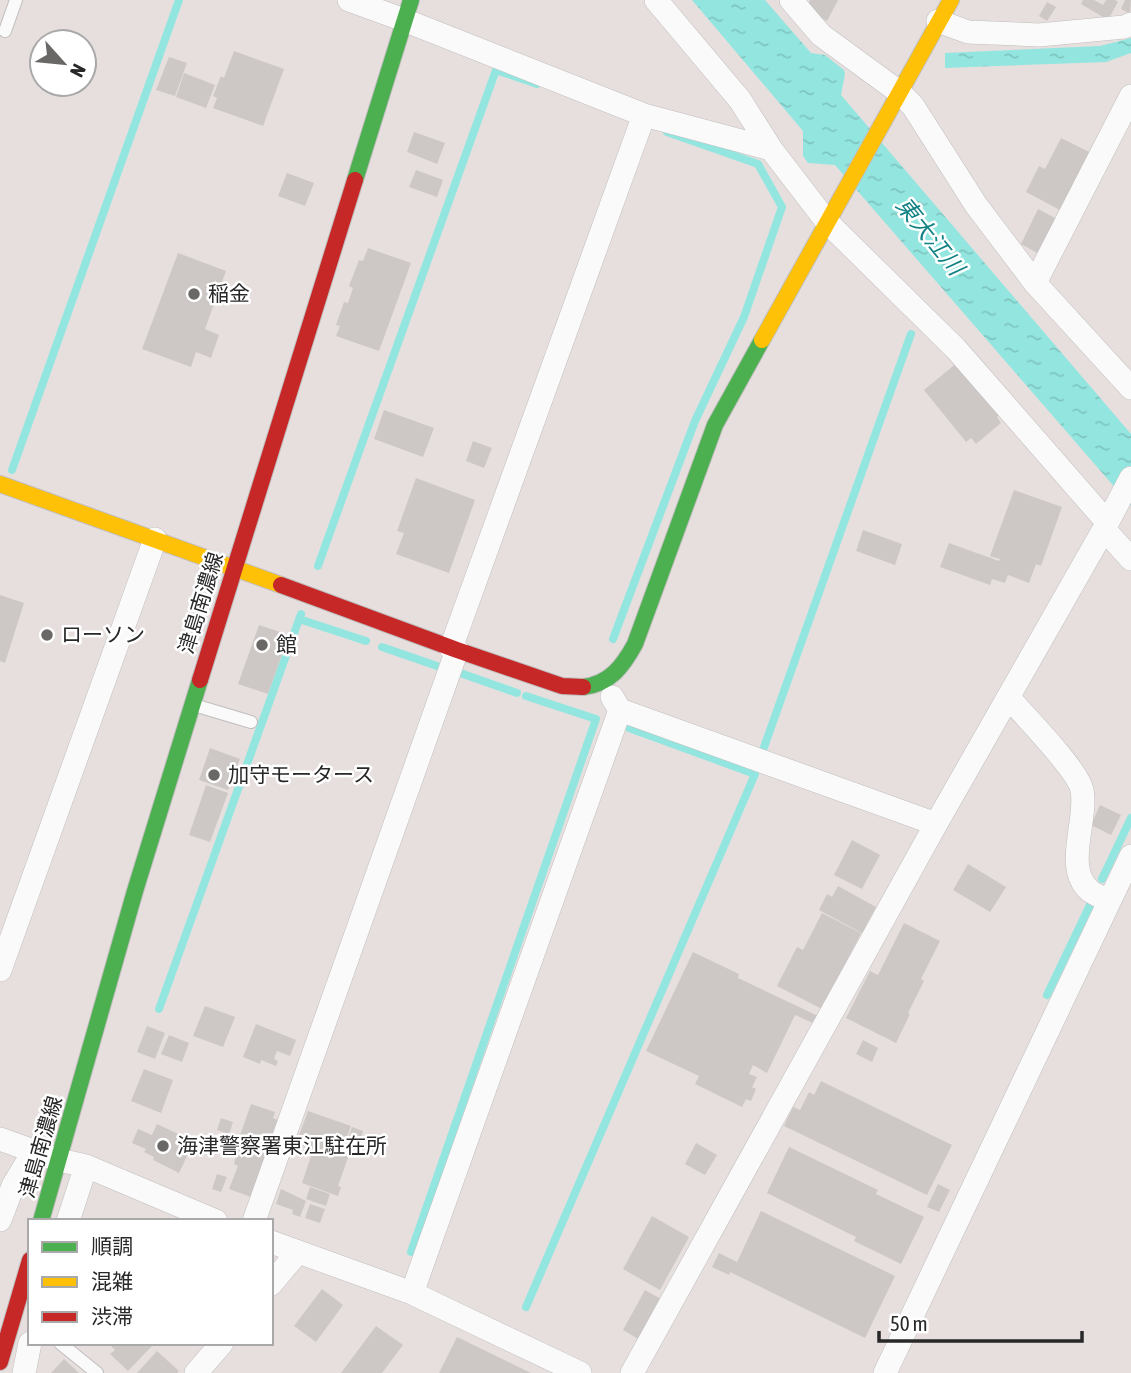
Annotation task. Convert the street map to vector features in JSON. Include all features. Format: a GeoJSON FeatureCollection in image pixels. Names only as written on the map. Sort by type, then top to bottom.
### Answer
{"type":"FeatureCollection","features":[{"type":"Feature","properties":{"kind":"street"},"geometry":{"type":"LineString","coordinates":[[349,0],[408,10],[644,116],[771,149]]}},
{"type":"Feature","properties":{"kind":"street"},"geometry":{"type":"LineString","coordinates":[[656,0],[740,100],[771,149],[830,217],[956,349],[1107,523],[1131,559]]}},
{"type":"Feature","properties":{"kind":"street"},"geometry":{"type":"LineString","coordinates":[[791,0],[821,36],[895,100],[913,106],[976,205],[1035,283],[1131,388]]}},
{"type":"Feature","properties":{"kind":"street"},"geometry":{"type":"LineString","coordinates":[[0,484],[562,686],[579,689],[603,683],[627,662],[635,644],[715,425],[951,0]]}},
{"type":"Feature","properties":{"kind":"street","name":"津島南濃線"},"geometry":{"type":"LineString","coordinates":[[42,1219],[135,891],[408,10]]}},
{"type":"Feature","properties":{"kind":"street"},"geometry":{"type":"LineString","coordinates":[[938,21],[968,32],[1039,35],[1131,24]]}},
{"type":"Feature","properties":{"kind":"street"},"geometry":{"type":"LineString","coordinates":[[1035,283],[1131,96]]}},
{"type":"Feature","properties":{"kind":"street"},"geometry":{"type":"LineString","coordinates":[[255,1219],[644,116]]}},
{"type":"Feature","properties":{"kind":"street"},"geometry":{"type":"LineString","coordinates":[[632,1373],[1131,478]]}},
{"type":"Feature","properties":{"kind":"street"},"geometry":{"type":"LineString","coordinates":[[0,970],[155,539]]}},
{"type":"Feature","properties":{"kind":"street"},"geometry":{"type":"LineString","coordinates":[[603,683],[620,710],[936,824]]}},
{"type":"Feature","properties":{"kind":"street"},"geometry":{"type":"LineString","coordinates":[[1008,697],[1072,770],[1083,790],[1077,859],[1080,877],[1089,890],[1109,901]]}},
{"type":"Feature","properties":{"kind":"street"},"geometry":{"type":"LineString","coordinates":[[412,1293],[620,710]]}},
{"type":"Feature","properties":{"kind":"street"},"geometry":{"type":"LineString","coordinates":[[885,1373],[1131,856]]}},
{"type":"Feature","properties":{"kind":"street"},"geometry":{"type":"LineString","coordinates":[[0,1139],[59,1160],[86,1166],[211,1219]]}},
{"type":"Feature","properties":{"kind":"street"},"geometry":{"type":"LineString","coordinates":[[0,1220],[13,1186],[34,1151]]}},
{"type":"Feature","properties":{"kind":"street"},"geometry":{"type":"LineString","coordinates":[[69,1219],[86,1166]]}},
{"type":"Feature","properties":{"kind":"street"},"geometry":{"type":"LineString","coordinates":[[273,1243],[412,1293],[580,1373]]}},
{"type":"Feature","properties":{"kind":"street"},"geometry":{"type":"LineString","coordinates":[[273,1282],[298,1252]]}},
{"type":"Feature","properties":{"kind":"street"},"geometry":{"type":"LineString","coordinates":[[0,1362],[28,1267]]}},
{"type":"Feature","properties":{"kind":"street"},"geometry":{"type":"LineString","coordinates":[[24,1373],[30,1345]]}},
{"type":"Feature","properties":{"kind":"street"},"geometry":{"type":"LineString","coordinates":[[197,1373],[220,1345]]}},
{"type":"Feature","properties":{"kind":"lane"},"geometry":{"type":"LineString","coordinates":[[5,31],[16,0]]}},
{"type":"Feature","properties":{"kind":"lane"},"geometry":{"type":"LineString","coordinates":[[192,704],[251,722]]}},
{"type":"Feature","properties":{"kind":"lane"},"geometry":{"type":"LineString","coordinates":[[62,1345],[97,1373]]}},
{"type":"Feature","properties":{"kind":"water","name":"東大江川"},"geometry":{"type":"Polygon","coordinates":[[[692,0],[765,0],[811,53],[825,55],[844,70],[841,95],[1131,434],[1131,506],[835,165],[808,163],[803,156],[803,131],[692,0]]]}},
{"type":"Feature","properties":{"kind":"water"},"geometry":{"type":"Polygon","coordinates":[[[1131,38],[1131,53],[1106,62],[945,68],[945,53],[1100,46],[1131,38]]]}},
{"type":"Feature","properties":{"kind":"building"},"geometry":{"type":"Polygon","coordinates":[[[810,0],[838,0],[827,21],[806,9],[810,0]]]}},
{"type":"Feature","properties":{"kind":"building"},"geometry":{"type":"Polygon","coordinates":[[[1083,0],[1094,0],[1103,5],[1106,0],[1118,2],[1108,20],[1081,4],[1083,0]]]}},
{"type":"Feature","properties":{"kind":"building"},"geometry":{"type":"Polygon","coordinates":[[[1125,0],[1131,0],[1130,14],[1121,9],[1125,0]]]}},
{"type":"Feature","properties":{"kind":"building"},"geometry":{"type":"Polygon","coordinates":[[[1047,2],[1056,7],[1047,21],[1039,16],[1047,2]]]}},
{"type":"Feature","properties":{"kind":"building"},"geometry":{"type":"Polygon","coordinates":[[[234,51],[284,69],[263,126],[213,108],[217,98],[213,96],[221,76],[224,78],[234,51]]]}},
{"type":"Feature","properties":{"kind":"building"},"geometry":{"type":"Polygon","coordinates":[[[169,57],[187,63],[175,96],[156,90],[169,57]]]}},
{"type":"Feature","properties":{"kind":"building"},"geometry":{"type":"Polygon","coordinates":[[[184,73],[215,85],[206,108],[176,97],[184,73]]]}},
{"type":"Feature","properties":{"kind":"building"},"geometry":{"type":"Polygon","coordinates":[[[414,132],[445,143],[437,164],[407,152],[414,132]]]}},
{"type":"Feature","properties":{"kind":"building"},"geometry":{"type":"Polygon","coordinates":[[[1061,138],[1089,152],[1060,210],[1026,192],[1039,166],[1045,169],[1061,138]]]}},
{"type":"Feature","properties":{"kind":"building"},"geometry":{"type":"Polygon","coordinates":[[[416,170],[443,180],[437,197],[409,187],[416,170]]]}},
{"type":"Feature","properties":{"kind":"building"},"geometry":{"type":"Polygon","coordinates":[[[287,173],[314,183],[305,206],[278,196],[287,173]]]}},
{"type":"Feature","properties":{"kind":"building"},"geometry":{"type":"Polygon","coordinates":[[[1038,209],[1059,220],[1041,255],[1021,244],[1038,209]]]}},
{"type":"Feature","properties":{"kind":"building"},"geometry":{"type":"Polygon","coordinates":[[[368,248],[411,263],[379,351],[336,336],[340,326],[336,325],[344,302],[348,303],[353,288],[349,286],[359,260],[363,261],[368,248]]]}},
{"type":"Feature","properties":{"kind":"building"},"geometry":{"type":"Polygon","coordinates":[[[178,253],[226,271],[205,329],[219,335],[211,358],[196,352],[191,367],[142,349],[178,253]]]}},
{"type":"Feature","properties":{"kind":"building"},"geometry":{"type":"Polygon","coordinates":[[[958,362],[1000,414],[997,417],[1001,423],[976,444],[971,438],[966,442],[924,390],[958,362]]]}},
{"type":"Feature","properties":{"kind":"building"},"geometry":{"type":"Polygon","coordinates":[[[384,410],[434,428],[423,457],[374,439],[384,410]]]}},
{"type":"Feature","properties":{"kind":"building"},"geometry":{"type":"Polygon","coordinates":[[[473,441],[492,448],[484,468],[466,461],[473,441]]]}},
{"type":"Feature","properties":{"kind":"building"},"geometry":{"type":"Polygon","coordinates":[[[416,478],[475,500],[449,573],[396,554],[404,533],[397,531],[416,478]]]}},
{"type":"Feature","properties":{"kind":"building"},"geometry":{"type":"Polygon","coordinates":[[[1014,490],[1062,507],[1041,566],[1036,564],[1029,583],[1008,575],[1005,583],[992,579],[990,585],[940,567],[949,543],[999,561],[1000,559],[990,556],[1014,490]]]}},
{"type":"Feature","properties":{"kind":"building"},"geometry":{"type":"Polygon","coordinates":[[[863,530],[902,544],[895,565],[856,551],[863,530]]]}},
{"type":"Feature","properties":{"kind":"building"},"geometry":{"type":"Polygon","coordinates":[[[0,595],[24,603],[5,663],[0,661],[0,595]]]}},
{"type":"Feature","properties":{"kind":"building"},"geometry":{"type":"Polygon","coordinates":[[[259,625],[289,635],[268,694],[238,684],[259,625]]]}},
{"type":"Feature","properties":{"kind":"building"},"geometry":{"type":"Polygon","coordinates":[[[210,748],[240,759],[228,790],[199,780],[210,748]]]}},
{"type":"Feature","properties":{"kind":"building"},"geometry":{"type":"Polygon","coordinates":[[[206,785],[228,793],[210,842],[189,835],[206,785]]]}},
{"type":"Feature","properties":{"kind":"building"},"geometry":{"type":"Polygon","coordinates":[[[1100,805],[1121,815],[1111,835],[1091,825],[1100,805]]]}},
{"type":"Feature","properties":{"kind":"building"},"geometry":{"type":"Polygon","coordinates":[[[852,840],[880,855],[862,889],[834,875],[852,840]]]}},
{"type":"Feature","properties":{"kind":"building"},"geometry":{"type":"Polygon","coordinates":[[[968,864],[1006,887],[990,912],[953,890],[968,864]]]}},
{"type":"Feature","properties":{"kind":"building"},"geometry":{"type":"Polygon","coordinates":[[[838,886],[876,907],[862,933],[819,910],[827,894],[832,897],[838,886]]]}},
{"type":"Feature","properties":{"kind":"building"},"geometry":{"type":"Polygon","coordinates":[[[822,913],[861,933],[822,1009],[777,986],[797,947],[803,950],[822,913]]]}},
{"type":"Feature","properties":{"kind":"building"},"geometry":{"type":"Polygon","coordinates":[[[904,923],[940,941],[921,979],[924,981],[896,1043],[846,1018],[870,971],[878,975],[904,923]]]}},
{"type":"Feature","properties":{"kind":"building"},"geometry":{"type":"Polygon","coordinates":[[[693,952],[739,974],[738,978],[818,1016],[815,1024],[795,1015],[767,1073],[753,1065],[749,1074],[757,1077],[752,1087],[756,1089],[751,1101],[746,1099],[742,1107],[695,1084],[699,1076],[646,1051],[693,952]]]}},
{"type":"Feature","properties":{"kind":"building"},"geometry":{"type":"Polygon","coordinates":[[[205,1006],[235,1017],[223,1047],[193,1036],[205,1006]]]}},
{"type":"Feature","properties":{"kind":"building"},"geometry":{"type":"Polygon","coordinates":[[[256,1024],[296,1040],[290,1056],[277,1051],[274,1059],[278,1061],[276,1066],[261,1060],[260,1064],[243,1057],[256,1024]]]}},
{"type":"Feature","properties":{"kind":"building"},"geometry":{"type":"Polygon","coordinates":[[[147,1026],[165,1033],[155,1059],[137,1052],[147,1026]]]}},
{"type":"Feature","properties":{"kind":"building"},"geometry":{"type":"Polygon","coordinates":[[[169,1035],[189,1043],[182,1062],[161,1054],[169,1035]]]}},
{"type":"Feature","properties":{"kind":"building"},"geometry":{"type":"Polygon","coordinates":[[[863,1040],[878,1048],[872,1062],[856,1054],[863,1040]]]}},
{"type":"Feature","properties":{"kind":"building"},"geometry":{"type":"Polygon","coordinates":[[[144,1069],[173,1080],[161,1113],[131,1101],[144,1069]]]}},
{"type":"Feature","properties":{"kind":"building"},"geometry":{"type":"Polygon","coordinates":[[[821,1081],[952,1145],[927,1195],[784,1126],[793,1107],[800,1110],[809,1092],[814,1095],[821,1081]]]}},
{"type":"Feature","properties":{"kind":"building"},"geometry":{"type":"Polygon","coordinates":[[[251,1104],[275,1112],[273,1118],[278,1120],[251,1197],[229,1189],[238,1166],[234,1164],[236,1156],[233,1155],[251,1104]]]}},
{"type":"Feature","properties":{"kind":"building"},"geometry":{"type":"Polygon","coordinates":[[[308,1111],[351,1126],[343,1147],[326,1141],[322,1153],[296,1144],[308,1111]]]}},
{"type":"Feature","properties":{"kind":"building"},"geometry":{"type":"Polygon","coordinates":[[[221,1118],[233,1122],[229,1134],[217,1130],[221,1118]]]}},
{"type":"Feature","properties":{"kind":"building"},"geometry":{"type":"Polygon","coordinates":[[[157,1124],[204,1146],[199,1156],[189,1152],[179,1173],[153,1160],[154,1157],[144,1152],[146,1149],[132,1143],[138,1129],[152,1135],[157,1124]]]}},
{"type":"Feature","properties":{"kind":"building"},"geometry":{"type":"Polygon","coordinates":[[[352,1127],[363,1131],[359,1143],[348,1139],[352,1127]]]}},
{"type":"Feature","properties":{"kind":"building"},"geometry":{"type":"Polygon","coordinates":[[[327,1143],[350,1152],[338,1186],[341,1187],[338,1196],[302,1183],[312,1153],[323,1156],[327,1143]]]}},
{"type":"Feature","properties":{"kind":"building"},"geometry":{"type":"Polygon","coordinates":[[[696,1143],[717,1155],[705,1175],[685,1164],[696,1143]]]}},
{"type":"Feature","properties":{"kind":"building"},"geometry":{"type":"Polygon","coordinates":[[[789,1147],[878,1190],[876,1194],[924,1217],[901,1264],[854,1241],[856,1237],[767,1193],[789,1147]]]}},
{"type":"Feature","properties":{"kind":"building"},"geometry":{"type":"Polygon","coordinates":[[[217,1174],[227,1177],[221,1192],[212,1189],[217,1174]]]}},
{"type":"Feature","properties":{"kind":"building"},"geometry":{"type":"Polygon","coordinates":[[[938,1184],[950,1190],[939,1212],[927,1207],[938,1184]]]}},
{"type":"Feature","properties":{"kind":"building"},"geometry":{"type":"Polygon","coordinates":[[[310,1187],[330,1194],[326,1206],[306,1199],[310,1187]]]}},
{"type":"Feature","properties":{"kind":"building"},"geometry":{"type":"Polygon","coordinates":[[[281,1189],[306,1201],[300,1217],[292,1214],[293,1210],[276,1204],[281,1189]]]}},
{"type":"Feature","properties":{"kind":"building"},"geometry":{"type":"Polygon","coordinates":[[[310,1204],[325,1209],[320,1223],[305,1218],[310,1204]]]}},
{"type":"Feature","properties":{"kind":"building"},"geometry":{"type":"Polygon","coordinates":[[[761,1211],[895,1276],[865,1338],[730,1272],[729,1275],[712,1267],[719,1253],[737,1262],[761,1211]]]}},
{"type":"Feature","properties":{"kind":"building"},"geometry":{"type":"Polygon","coordinates":[[[652,1216],[689,1237],[660,1290],[623,1269],[652,1216]]]}},
{"type":"Feature","properties":{"kind":"building"},"geometry":{"type":"Polygon","coordinates":[[[322,1289],[343,1305],[316,1342],[294,1326],[322,1289]]]}},
{"type":"Feature","properties":{"kind":"building"},"geometry":{"type":"Polygon","coordinates":[[[645,1290],[663,1300],[640,1340],[623,1330],[645,1290]]]}},
{"type":"Feature","properties":{"kind":"building"},"geometry":{"type":"Polygon","coordinates":[[[376,1326],[403,1345],[382,1373],[341,1373],[376,1326]]]}},
{"type":"Feature","properties":{"kind":"building"},"geometry":{"type":"Polygon","coordinates":[[[457,1337],[531,1373],[439,1373],[457,1337]]]}},
{"type":"Feature","properties":{"kind":"building"},"geometry":{"type":"Polygon","coordinates":[[[110,1345],[153,1345],[128,1371],[110,1354],[115,1350],[110,1345]]]}},
{"type":"Feature","properties":{"kind":"building"},"geometry":{"type":"Polygon","coordinates":[[[157,1351],[179,1371],[137,1373],[157,1351]]]}},
{"type":"Feature","properties":{"kind":"building"},"geometry":{"type":"Polygon","coordinates":[[[64,1359],[79,1373],[51,1373],[64,1359]]]}},
{"type":"Feature","properties":{"kind":"waterway"},"geometry":{"type":"LineString","coordinates":[[12,470],[179,0]]}},
{"type":"Feature","properties":{"kind":"waterway"},"geometry":{"type":"LineString","coordinates":[[318,566],[496,70],[537,84]]}},
{"type":"Feature","properties":{"kind":"waterway"},"geometry":{"type":"LineString","coordinates":[[613,639],[695,421],[744,317],[782,207],[758,164],[667,132]]}},
{"type":"Feature","properties":{"kind":"waterway"},"geometry":{"type":"LineString","coordinates":[[763,750],[911,334]]}},
{"type":"Feature","properties":{"kind":"waterway"},"geometry":{"type":"LineString","coordinates":[[159,1009],[301,614]]}},
{"type":"Feature","properties":{"kind":"waterway"},"geometry":{"type":"LineString","coordinates":[[299,619],[366,641]]}},
{"type":"Feature","properties":{"kind":"waterway"},"geometry":{"type":"LineString","coordinates":[[382,647],[437,666]]}},
{"type":"Feature","properties":{"kind":"waterway"},"geometry":{"type":"LineString","coordinates":[[463,674],[517,693]]}},
{"type":"Feature","properties":{"kind":"waterway"},"geometry":{"type":"LineString","coordinates":[[411,1252],[596,719],[526,696]]}},
{"type":"Feature","properties":{"kind":"waterway"},"geometry":{"type":"LineString","coordinates":[[526,1307],[755,774],[629,728]]}},
{"type":"Feature","properties":{"kind":"waterway"},"geometry":{"type":"LineString","coordinates":[[1102,879],[1131,818]]}},
{"type":"Feature","properties":{"kind":"waterway"},"geometry":{"type":"LineString","coordinates":[[1047,995],[1090,905]]}},
{"type":"Feature","properties":{"kind":"traffic: fast"},"geometry":{"type":"LineString","coordinates":[[355,180],[411,0]]}},
{"type":"Feature","properties":{"kind":"traffic: fast"},"geometry":{"type":"LineString","coordinates":[[583,687],[601,682],[615,673],[635,644],[715,425],[762,340]]}},
{"type":"Feature","properties":{"kind":"traffic: fast"},"geometry":{"type":"LineString","coordinates":[[42,1219],[135,891],[200,680]]}},
{"type":"Feature","properties":{"kind":"traffic: slow"},"geometry":{"type":"LineString","coordinates":[[762,340],[951,0]]}},
{"type":"Feature","properties":{"kind":"traffic: slow"},"geometry":{"type":"LineString","coordinates":[[0,484],[281,585]]}},
{"type":"Feature","properties":{"kind":"traffic: jam"},"geometry":{"type":"LineString","coordinates":[[200,680],[355,180]]}},
{"type":"Feature","properties":{"kind":"traffic: jam"},"geometry":{"type":"LineString","coordinates":[[281,585],[562,686],[583,687]]}},
{"type":"Feature","properties":{"kind":"traffic: jam"},"geometry":{"type":"LineString","coordinates":[[0,1362],[28,1267]]}},
{"type":"Feature","properties":{"kind":"place","name":"稲金"},"geometry":{"type":"Point","coordinates":[194,294]}},
{"type":"Feature","properties":{"kind":"place","name":"ローソン"},"geometry":{"type":"Point","coordinates":[47,635]}},
{"type":"Feature","properties":{"kind":"place","name":"館"},"geometry":{"type":"Point","coordinates":[262,645]}},
{"type":"Feature","properties":{"kind":"place","name":"加守モータース"},"geometry":{"type":"Point","coordinates":[214,775]}},
{"type":"Feature","properties":{"kind":"place","name":"海津警察署東江駐在所"},"geometry":{"type":"Point","coordinates":[163,1146]}}]}
